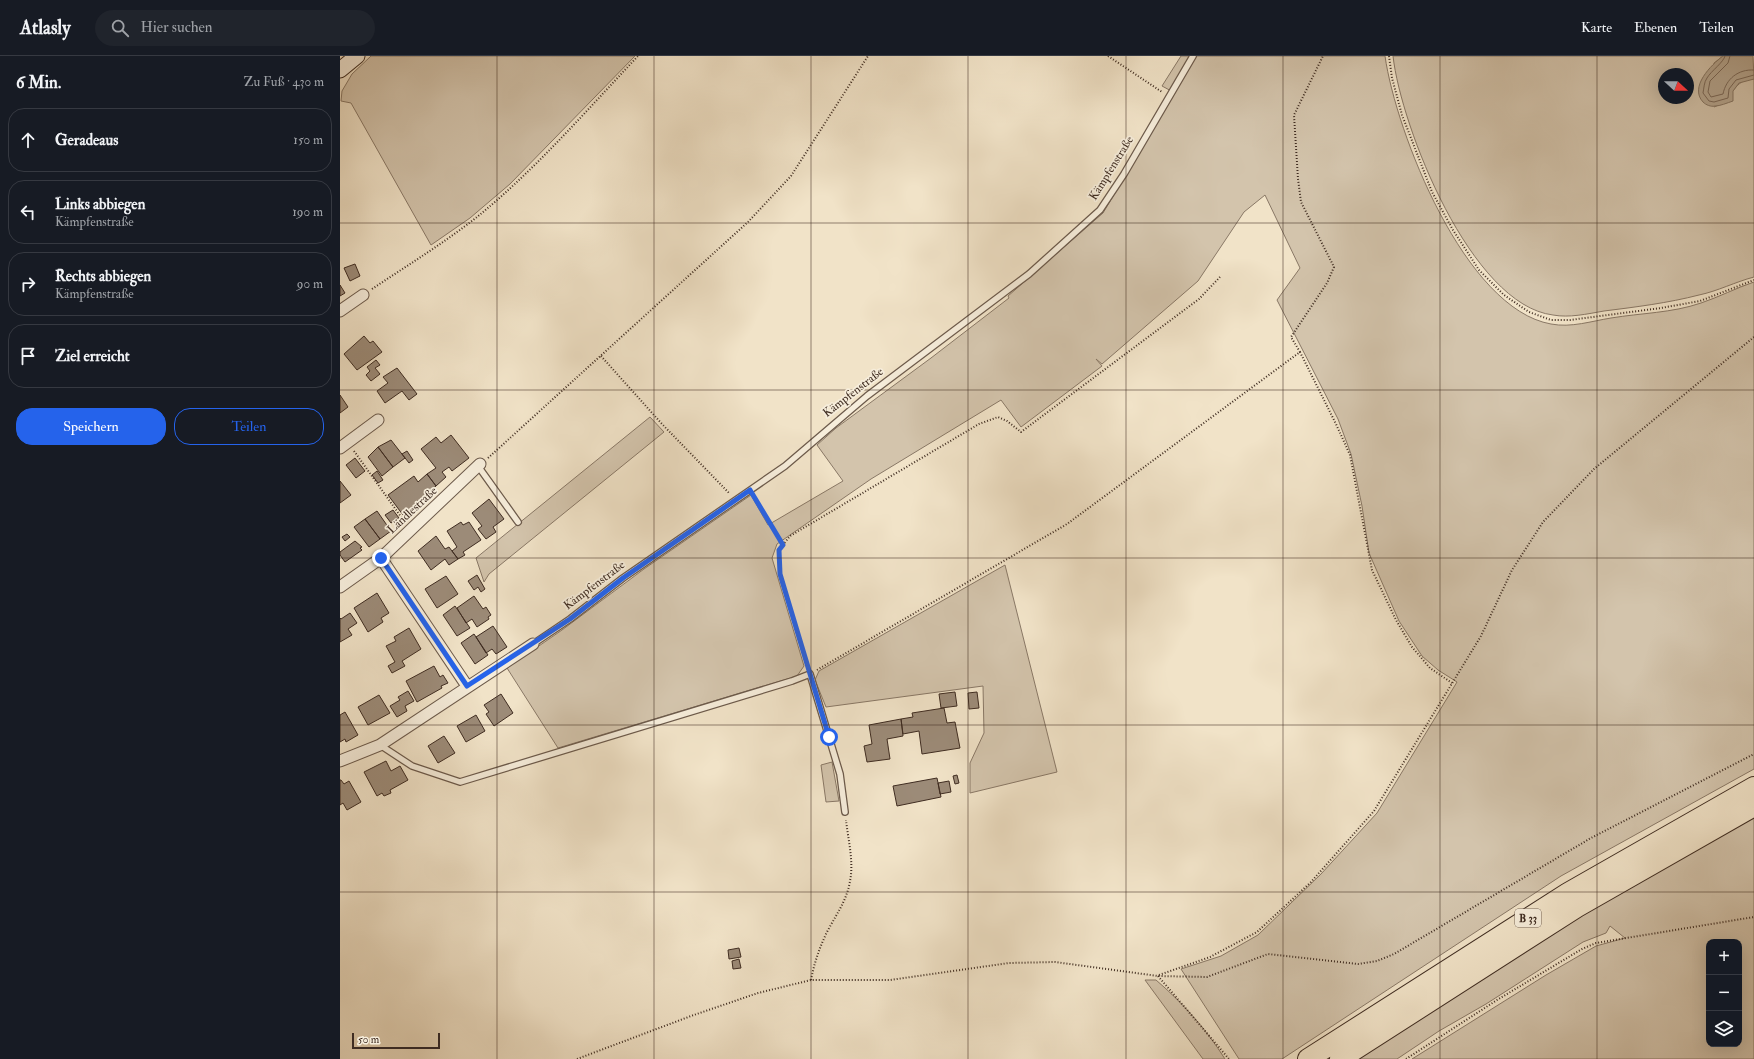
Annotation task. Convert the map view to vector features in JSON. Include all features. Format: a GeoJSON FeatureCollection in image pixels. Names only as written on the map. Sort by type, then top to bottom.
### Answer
{"type":"FeatureCollection","features":[{"type":"Feature","properties":{"kind":"highway","name":"B 33"},"geometry":{"type":"LineString","coordinates":[[1308,1059],[1568,893],[1754,787]]}},
{"type":"Feature","properties":{"kind":"highway","name":"B 33"},"geometry":{"type":"LineString","coordinates":[[1340,1059],[1577,907],[1754,806]]}},
{"type":"Feature","properties":{"kind":"street"},"geometry":{"type":"LineString","coordinates":[[340,312],[363,295]]}},
{"type":"Feature","properties":{"kind":"street"},"geometry":{"type":"LineString","coordinates":[[344,445],[378,420]]}},
{"type":"Feature","properties":{"kind":"street","name":"Ländlestraße"},"geometry":{"type":"LineString","coordinates":[[340,587],[381,558],[479,465]]}},
{"type":"Feature","properties":{"kind":"street"},"geometry":{"type":"LineString","coordinates":[[381,558],[467,686]]}},
{"type":"Feature","properties":{"kind":"street","name":"Kämpfenstraße"},"geometry":{"type":"LineString","coordinates":[[340,761],[380,745],[532,644]]}},
{"type":"Feature","properties":{"kind":"lane","name":"Kämpfenstraße"},"geometry":{"type":"LineString","coordinates":[[532,644],[570,619],[623,578],[785,466],[867,396],[1029,274],[1100,210],[1124,174],[1193,56]]}},
{"type":"Feature","properties":{"kind":"lane"},"geometry":{"type":"LineString","coordinates":[[479,465],[518,522]]}},
{"type":"Feature","properties":{"kind":"lane"},"geometry":{"type":"LineString","coordinates":[[380,745],[412,766],[460,782],[792,682],[810,674],[840,774],[845,812]]}},
{"type":"Feature","properties":{"kind":"path"},"geometry":{"type":"LineString","coordinates":[[363,295],[440,245],[477,217],[576,125],[638,56]]}},
{"type":"Feature","properties":{"kind":"path"},"geometry":{"type":"LineString","coordinates":[[479,465],[748,222],[791,176],[868,56]]}},
{"type":"Feature","properties":{"kind":"path"},"geometry":{"type":"LineString","coordinates":[[1108,56],[1169,97]]}},
{"type":"Feature","properties":{"kind":"path"},"geometry":{"type":"LineString","coordinates":[[1323,56],[1294,115],[1301,202],[1334,267],[1327,283],[1291,337],[1336,424],[1350,456],[1372,570],[1396,620],[1412,647],[1430,668],[1452,683]]}},
{"type":"Feature","properties":{"kind":"path"},"geometry":{"type":"LineString","coordinates":[[1389,56],[1392,78],[1402,115],[1436,199],[1453,230],[1479,270],[1504,295],[1529,312],[1551,320],[1570,320],[1661,308],[1700,300],[1754,280]]}},
{"type":"Feature","properties":{"kind":"path"},"geometry":{"type":"LineString","coordinates":[[1220,277],[1200,299],[1021,432],[1007,421],[998,417],[979,424],[790,536],[779,550],[780,574],[810,674],[1067,524],[1300,352]]}},
{"type":"Feature","properties":{"kind":"path"},"geometry":{"type":"LineString","coordinates":[[1158,976],[1210,957],[1257,932],[1311,882],[1374,811],[1481,636],[1512,570],[1543,522],[1594,469],[1754,337]]}},
{"type":"Feature","properties":{"kind":"path"},"geometry":{"type":"LineString","coordinates":[[600,355],[662,424],[735,500]]}},
{"type":"Feature","properties":{"kind":"path"},"geometry":{"type":"LineString","coordinates":[[344,445],[410,530]]}},
{"type":"Feature","properties":{"kind":"path"},"geometry":{"type":"LineString","coordinates":[[750,490],[783,545]]}},
{"type":"Feature","properties":{"kind":"path"},"geometry":{"type":"LineString","coordinates":[[577,1059],[691,1016],[758,993],[811,980],[890,980],[1017,963],[1054,962],[1158,976],[1207,977],[1268,954],[1358,964],[1376,960],[1394,954],[1592,838],[1754,754]]}},
{"type":"Feature","properties":{"kind":"path"},"geometry":{"type":"LineString","coordinates":[[811,980],[815,958],[826,933],[843,905],[850,880],[851,856],[845,812]]}},
{"type":"Feature","properties":{"kind":"path"},"geometry":{"type":"LineString","coordinates":[[1406,1059],[1497,1000],[1596,943],[1754,917]]}},
{"type":"Feature","properties":{"kind":"path"},"geometry":{"type":"LineString","coordinates":[[1158,976],[1229,1059]]}},
{"type":"Feature","properties":{"kind":"shaded area"},"geometry":{"type":"Polygon","coordinates":[[[371,56],[635,56],[510,184],[470,218],[431,245],[351,103],[341,101],[342,91],[352,74],[371,56]]]}},
{"type":"Feature","properties":{"kind":"shaded area"},"geometry":{"type":"Polygon","coordinates":[[[1181,56],[1385,56],[1392,89],[1403,128],[1420,171],[1440,213],[1464,253],[1490,287],[1520,311],[1551,324],[1574,325],[1611,318],[1679,309],[1708,301],[1754,282],[1754,769],[1561,876],[1282,1059],[1239,1059],[1181,969],[1221,956],[1258,935],[1321,874],[1377,813],[1457,682],[1438,670],[1422,656],[1399,621],[1369,553],[1362,506],[1351,454],[1338,419],[1277,300],[1300,268],[1265,195],[1244,212],[1198,281],[1102,364],[1096,359],[1102,366],[1021,427],[1001,400],[871,479],[777,544],[772,558],[804,666],[797,676],[558,748],[507,668],[562,630],[644,569],[751,495],[768,525],[843,481],[817,445],[836,428],[1009,298],[1008,296],[1103,213],[1175,93],[1162,86],[1181,56]]]}},
{"type":"Feature","properties":{"kind":"shaded area"},"geometry":{"type":"Polygon","coordinates":[[[1393,56],[1723,56],[1714,63],[1714,107],[1725,100],[1742,82],[1754,79],[1754,277],[1687,298],[1578,315],[1553,315],[1523,304],[1495,280],[1468,247],[1445,208],[1426,167],[1410,125],[1399,87],[1393,56]]]}},
{"type":"Feature","properties":{"kind":"shaded area"},"geometry":{"type":"Polygon","coordinates":[[[650,417],[664,432],[489,574],[484,582],[476,558],[650,417]]]}},
{"type":"Feature","properties":{"kind":"shaded area"},"geometry":{"type":"Polygon","coordinates":[[[1005,565],[1057,772],[970,793],[970,763],[984,733],[983,686],[826,707],[815,680],[819,671],[1005,565]]]}},
{"type":"Feature","properties":{"kind":"shaded area"},"geometry":{"type":"Polygon","coordinates":[[[832,762],[839,801],[826,802],[821,765],[832,762]]]}},
{"type":"Feature","properties":{"kind":"shaded area"},"geometry":{"type":"Polygon","coordinates":[[[1754,818],[1754,1059],[1412,1059],[1546,975],[1596,946],[1625,938],[1610,926],[1606,933],[1583,942],[1486,1004],[1439,1031],[1397,1059],[1355,1059],[1548,935],[1729,829],[1754,818]]]}},
{"type":"Feature","properties":{"kind":"shaded area"},"geometry":{"type":"Polygon","coordinates":[[[1145,980],[1156,980],[1176,998],[1194,1017],[1225,1059],[1203,1059],[1145,980]]]}},
{"type":"Feature","properties":{"kind":"water"},"geometry":{"type":"Polygon","coordinates":[[[1723,56],[1753,56],[1754,79],[1739,83],[1733,91],[1733,101],[1719,106],[1710,106],[1703,102],[1699,96],[1700,83],[1713,65],[1723,56]]]}},
{"type":"Feature","properties":{"kind":"building"},"geometry":{"type":"Polygon","coordinates":[[[355,264],[360,276],[350,281],[344,268],[355,264]]]}},
{"type":"Feature","properties":{"kind":"building"},"geometry":{"type":"Polygon","coordinates":[[[340,285],[345,293],[340,296],[340,285]]]}},
{"type":"Feature","properties":{"kind":"building"},"geometry":{"type":"Polygon","coordinates":[[[364,336],[370,343],[373,341],[382,352],[357,370],[344,354],[364,336]]]}},
{"type":"Feature","properties":{"kind":"building"},"geometry":{"type":"Polygon","coordinates":[[[376,360],[380,365],[375,368],[380,374],[371,381],[366,375],[370,371],[367,367],[376,360]]]}},
{"type":"Feature","properties":{"kind":"building"},"geometry":{"type":"Polygon","coordinates":[[[397,368],[417,394],[409,400],[402,391],[385,403],[377,391],[388,383],[383,377],[397,368]]]}},
{"type":"Feature","properties":{"kind":"building"},"geometry":{"type":"Polygon","coordinates":[[[340,395],[348,407],[340,413],[340,395]]]}},
{"type":"Feature","properties":{"kind":"building"},"geometry":{"type":"Polygon","coordinates":[[[451,435],[469,458],[452,471],[449,467],[442,472],[446,477],[436,486],[427,474],[436,468],[421,449],[436,437],[441,443],[451,435]]]}},
{"type":"Feature","properties":{"kind":"building"},"geometry":{"type":"Polygon","coordinates":[[[391,440],[405,458],[393,467],[378,447],[391,440]]]}},
{"type":"Feature","properties":{"kind":"building"},"geometry":{"type":"Polygon","coordinates":[[[378,447],[393,467],[382,476],[368,457],[378,447]]]}},
{"type":"Feature","properties":{"kind":"building"},"geometry":{"type":"Polygon","coordinates":[[[407,451],[413,460],[409,463],[402,454],[407,451]]]}},
{"type":"Feature","properties":{"kind":"building"},"geometry":{"type":"Polygon","coordinates":[[[355,458],[365,471],[356,478],[346,465],[355,458]]]}},
{"type":"Feature","properties":{"kind":"building"},"geometry":{"type":"Polygon","coordinates":[[[377,471],[383,480],[378,483],[372,475],[377,471]]]}},
{"type":"Feature","properties":{"kind":"building"},"geometry":{"type":"Polygon","coordinates":[[[427,474],[436,486],[427,494],[428,496],[403,515],[388,495],[414,476],[418,482],[427,474]]]}},
{"type":"Feature","properties":{"kind":"building"},"geometry":{"type":"Polygon","coordinates":[[[340,481],[351,495],[340,503],[340,481]]]}},
{"type":"Feature","properties":{"kind":"building"},"geometry":{"type":"Polygon","coordinates":[[[489,499],[504,519],[493,527],[496,532],[486,539],[478,529],[482,526],[472,513],[489,499]]]}},
{"type":"Feature","properties":{"kind":"building"},"geometry":{"type":"Polygon","coordinates":[[[393,510],[399,518],[391,523],[385,515],[393,510]]]}},
{"type":"Feature","properties":{"kind":"building"},"geometry":{"type":"Polygon","coordinates":[[[377,511],[391,531],[380,539],[365,519],[377,511]]]}},
{"type":"Feature","properties":{"kind":"building"},"geometry":{"type":"Polygon","coordinates":[[[365,519],[380,539],[369,547],[354,527],[365,519]]]}},
{"type":"Feature","properties":{"kind":"building"},"geometry":{"type":"Polygon","coordinates":[[[461,522],[463,525],[469,522],[481,540],[463,552],[465,555],[458,559],[452,551],[457,547],[447,531],[461,522]]]}},
{"type":"Feature","properties":{"kind":"building"},"geometry":{"type":"Polygon","coordinates":[[[347,534],[350,537],[345,541],[342,537],[347,534]]]}},
{"type":"Feature","properties":{"kind":"building"},"geometry":{"type":"Polygon","coordinates":[[[436,536],[445,549],[449,547],[458,559],[449,565],[445,559],[431,570],[418,551],[436,536]]]}},
{"type":"Feature","properties":{"kind":"building"},"geometry":{"type":"Polygon","coordinates":[[[355,541],[362,547],[360,548],[362,550],[345,562],[340,555],[340,552],[355,541]]]}},
{"type":"Feature","properties":{"kind":"building"},"geometry":{"type":"Polygon","coordinates":[[[477,575],[485,589],[481,592],[478,587],[474,590],[468,581],[477,575]]]}},
{"type":"Feature","properties":{"kind":"building"},"geometry":{"type":"Polygon","coordinates":[[[446,576],[458,594],[437,608],[425,589],[446,576]]]}},
{"type":"Feature","properties":{"kind":"building"},"geometry":{"type":"Polygon","coordinates":[[[377,593],[389,613],[381,618],[383,622],[368,632],[354,608],[377,593]]]}},
{"type":"Feature","properties":{"kind":"building"},"geometry":{"type":"Polygon","coordinates":[[[474,596],[483,609],[486,607],[491,615],[488,617],[489,619],[477,627],[472,619],[466,623],[457,608],[474,596]]]}},
{"type":"Feature","properties":{"kind":"building"},"geometry":{"type":"Polygon","coordinates":[[[455,606],[470,628],[457,636],[443,615],[455,606]]]}},
{"type":"Feature","properties":{"kind":"building"},"geometry":{"type":"Polygon","coordinates":[[[350,613],[357,623],[348,629],[352,635],[340,642],[340,618],[341,619],[350,613]]]}},
{"type":"Feature","properties":{"kind":"building"},"geometry":{"type":"Polygon","coordinates":[[[493,626],[507,647],[496,654],[492,649],[486,653],[476,637],[493,626]]]}},
{"type":"Feature","properties":{"kind":"building"},"geometry":{"type":"Polygon","coordinates":[[[409,628],[421,649],[402,661],[405,666],[392,673],[388,666],[395,662],[386,646],[396,641],[394,637],[409,628]]]}},
{"type":"Feature","properties":{"kind":"building"},"geometry":{"type":"Polygon","coordinates":[[[474,634],[488,655],[475,664],[461,643],[474,634]]]}},
{"type":"Feature","properties":{"kind":"building"},"geometry":{"type":"Polygon","coordinates":[[[434,666],[440,677],[443,675],[448,683],[417,702],[406,681],[434,666]]]}},
{"type":"Feature","properties":{"kind":"building"},"geometry":{"type":"Polygon","coordinates":[[[408,691],[414,701],[405,706],[407,711],[397,717],[390,706],[400,700],[398,697],[408,691]]]}},
{"type":"Feature","properties":{"kind":"building"},"geometry":{"type":"Polygon","coordinates":[[[955,692],[957,706],[941,708],[939,694],[955,692]]]}},
{"type":"Feature","properties":{"kind":"building"},"geometry":{"type":"Polygon","coordinates":[[[977,692],[979,708],[969,709],[968,693],[977,692]]]}},
{"type":"Feature","properties":{"kind":"building"},"geometry":{"type":"Polygon","coordinates":[[[501,694],[513,713],[494,726],[486,714],[489,712],[484,705],[501,694]]]}},
{"type":"Feature","properties":{"kind":"building"},"geometry":{"type":"Polygon","coordinates":[[[379,695],[390,713],[368,725],[358,707],[379,695]]]}},
{"type":"Feature","properties":{"kind":"building"},"geometry":{"type":"Polygon","coordinates":[[[944,708],[947,723],[955,722],[960,748],[922,754],[919,731],[903,734],[901,719],[913,717],[912,713],[944,708]]]}},
{"type":"Feature","properties":{"kind":"building"},"geometry":{"type":"Polygon","coordinates":[[[345,712],[358,735],[346,742],[345,739],[340,742],[340,715],[345,712]]]}},
{"type":"Feature","properties":{"kind":"building"},"geometry":{"type":"Polygon","coordinates":[[[476,715],[485,731],[466,742],[457,726],[476,715]]]}},
{"type":"Feature","properties":{"kind":"building"},"geometry":{"type":"Polygon","coordinates":[[[901,719],[903,736],[887,739],[890,759],[867,762],[864,746],[872,744],[869,725],[901,719]]]}},
{"type":"Feature","properties":{"kind":"building"},"geometry":{"type":"Polygon","coordinates":[[[444,736],[455,753],[438,763],[428,746],[444,736]]]}},
{"type":"Feature","properties":{"kind":"building"},"geometry":{"type":"Polygon","coordinates":[[[386,761],[391,771],[400,766],[408,780],[390,790],[391,793],[384,796],[382,793],[377,796],[364,772],[386,761]]]}},
{"type":"Feature","properties":{"kind":"building"},"geometry":{"type":"Polygon","coordinates":[[[957,775],[959,783],[955,784],[953,776],[957,775]]]}},
{"type":"Feature","properties":{"kind":"building"},"geometry":{"type":"Polygon","coordinates":[[[937,778],[941,797],[897,806],[893,786],[937,778]]]}},
{"type":"Feature","properties":{"kind":"building"},"geometry":{"type":"Polygon","coordinates":[[[340,780],[344,784],[349,781],[361,802],[347,810],[343,803],[340,805],[340,780]]]}},
{"type":"Feature","properties":{"kind":"building"},"geometry":{"type":"Polygon","coordinates":[[[949,781],[951,792],[940,794],[938,783],[949,781]]]}},
{"type":"Feature","properties":{"kind":"building"},"geometry":{"type":"Polygon","coordinates":[[[739,948],[741,957],[729,959],[728,950],[739,948]]]}},
{"type":"Feature","properties":{"kind":"building"},"geometry":{"type":"Polygon","coordinates":[[[739,959],[741,968],[733,969],[732,961],[739,959]]]}},
{"type":"Feature","properties":{"kind":"route"},"geometry":{"type":"LineString","coordinates":[[381,558],[467,686],[570,619],[623,578],[750,490],[773,531],[783,545],[779,550],[780,574],[829,737]]}}]}
